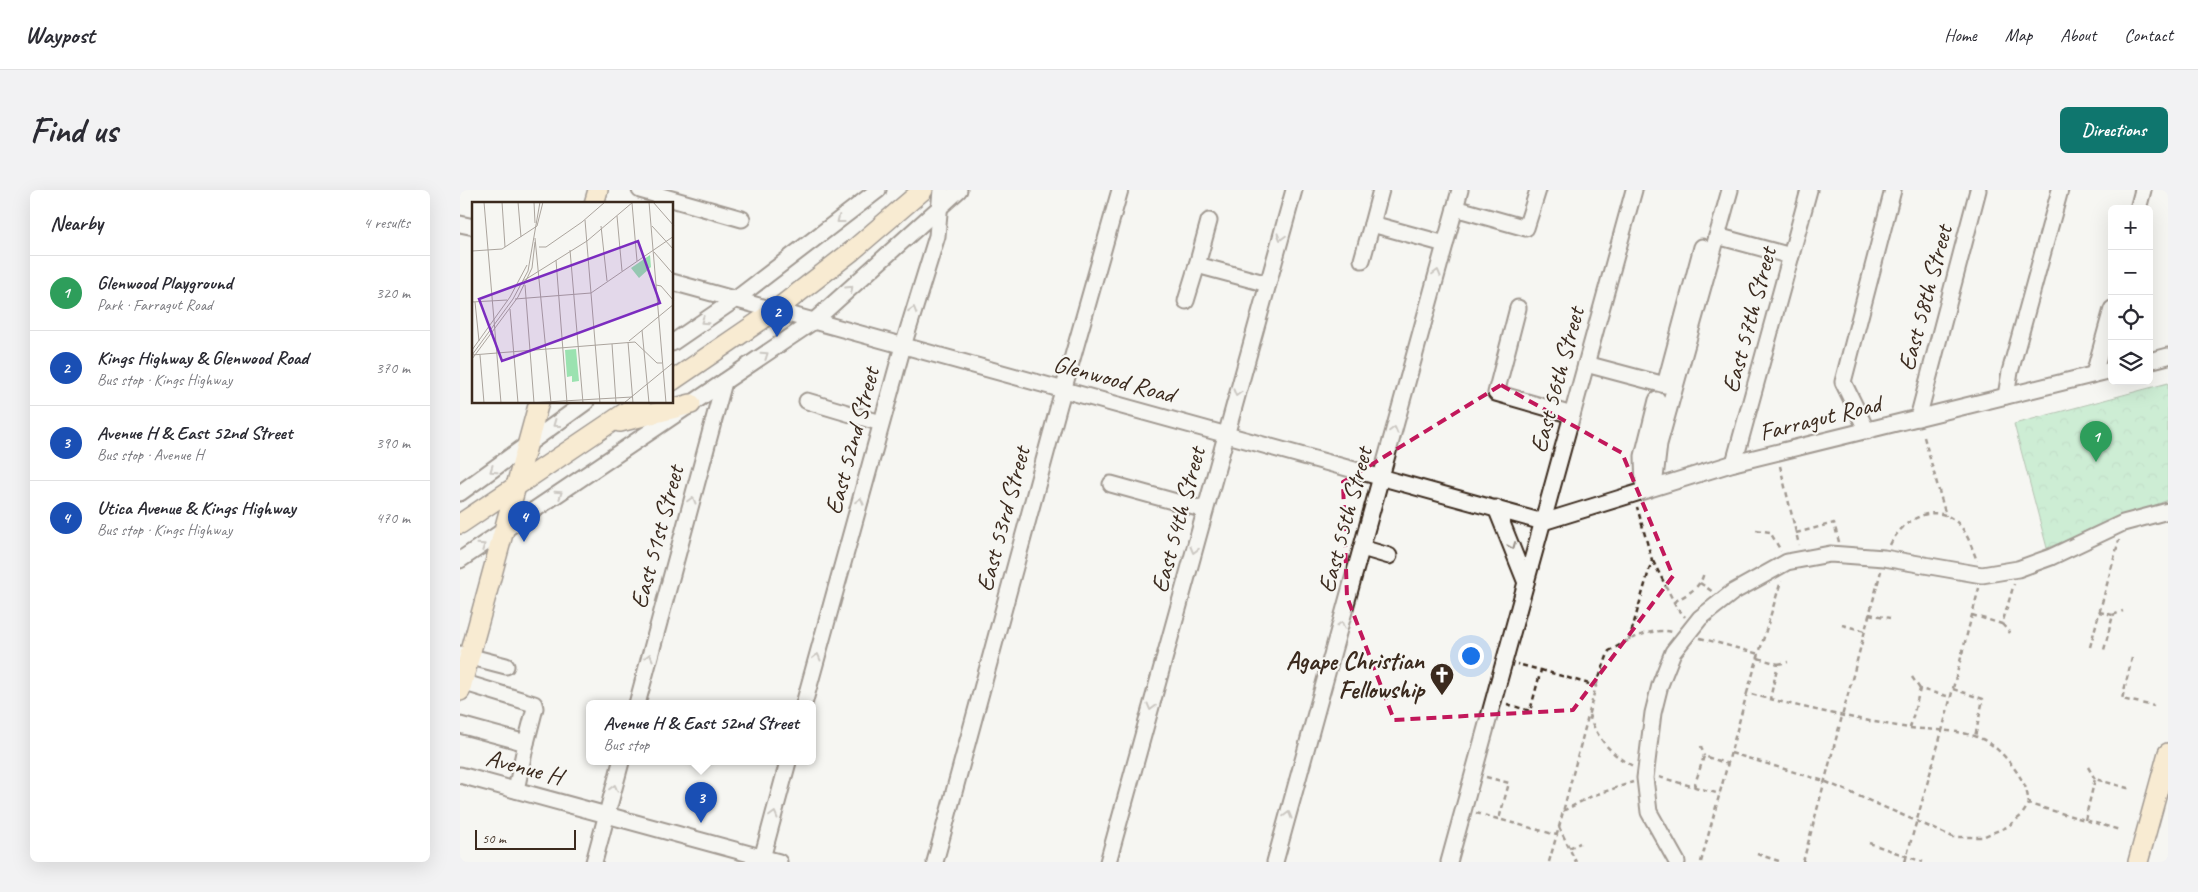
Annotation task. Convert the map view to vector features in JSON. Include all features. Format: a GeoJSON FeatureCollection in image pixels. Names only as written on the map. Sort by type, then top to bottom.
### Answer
{"type":"FeatureCollection","features":[{"type":"Feature","properties":{"kind":"main road"},"geometry":{"type":"LineString","coordinates":[[674,381],[776,310],[852,251],[917,192]]}},
{"type":"Feature","properties":{"kind":"main road"},"geometry":{"type":"LineString","coordinates":[[461,687],[465,655],[504,531],[538,404]]}},
{"type":"Feature","properties":{"kind":"main road"},"geometry":{"type":"LineString","coordinates":[[460,524],[638,404]]}},
{"type":"Feature","properties":{"kind":"main road"},"geometry":{"type":"LineString","coordinates":[[607,426],[691,404]]}},
{"type":"Feature","properties":{"kind":"main road"},"geometry":{"type":"LineString","coordinates":[[2138,862],[2168,753]]}},
{"type":"Feature","properties":{"kind":"street"},"geometry":{"type":"LineString","coordinates":[[640,190],[742,219]]}},
{"type":"Feature","properties":{"kind":"street"},"geometry":{"type":"LineString","coordinates":[[674,341],[736,299],[878,190]]}},
{"type":"Feature","properties":{"kind":"street","name":"East 52nd Street"},"geometry":{"type":"LineString","coordinates":[[805,700],[902,346],[937,236],[941,190]]}},
{"type":"Feature","properties":{"kind":"street"},"geometry":{"type":"LineString","coordinates":[[460,560],[814,321],[959,190]]}},
{"type":"Feature","properties":{"kind":"street","name":"East 53rd Street"},"geometry":{"type":"LineString","coordinates":[[934,862],[1120,190]]}},
{"type":"Feature","properties":{"kind":"street","name":"East 54th Street"},"geometry":{"type":"LineString","coordinates":[[1108,862],[1294,190]]}},
{"type":"Feature","properties":{"kind":"street"},"geometry":{"type":"LineString","coordinates":[[1362,260],[1381,190]]}},
{"type":"Feature","properties":{"kind":"street","name":"East 55th Street"},"geometry":{"type":"LineString","coordinates":[[1275,862],[1460,190]]}},
{"type":"Feature","properties":{"kind":"street"},"geometry":{"type":"LineString","coordinates":[[1455,208],[1526,228],[1538,190]]}},
{"type":"Feature","properties":{"kind":"street","name":"East 56th Street"},"geometry":{"type":"LineString","coordinates":[[1449,862],[1634,190]]}},
{"type":"Feature","properties":{"kind":"street"},"geometry":{"type":"LineString","coordinates":[[1644,490],[1659,444],[1730,190]]}},
{"type":"Feature","properties":{"kind":"street","name":"East 57th Street"},"geometry":{"type":"LineString","coordinates":[[1734,463],[1809,190]]}},
{"type":"Feature","properties":{"kind":"street"},"geometry":{"type":"LineString","coordinates":[[1866,431],[1843,382],[1893,190]]}},
{"type":"Feature","properties":{"kind":"street","name":"East 58th Street"},"geometry":{"type":"LineString","coordinates":[[1918,418],[1978,190]]}},
{"type":"Feature","properties":{"kind":"street"},"geometry":{"type":"LineString","coordinates":[[2006,396],[2010,372],[2060,190]]}},
{"type":"Feature","properties":{"kind":"street"},"geometry":{"type":"LineString","coordinates":[[2139,205],[2143,190]]}},
{"type":"Feature","properties":{"kind":"street"},"geometry":{"type":"LineString","coordinates":[[1186,301],[1209,221]]}},
{"type":"Feature","properties":{"kind":"street"},"geometry":{"type":"LineString","coordinates":[[1372,224],[1445,244]]}},
{"type":"Feature","properties":{"kind":"street"},"geometry":{"type":"LineString","coordinates":[[1717,236],[1791,256]]}},
{"type":"Feature","properties":{"kind":"street"},"geometry":{"type":"LineString","coordinates":[[1586,364],[1665,384],[1702,247]]}},
{"type":"Feature","properties":{"kind":"street"},"geometry":{"type":"LineString","coordinates":[[1197,265],[1268,284]]}},
{"type":"Feature","properties":{"kind":"street","name":"Glenwood Road"},"geometry":{"type":"LineString","coordinates":[[674,283],[1543,522]]}},
{"type":"Feature","properties":{"kind":"street"},"geometry":{"type":"LineString","coordinates":[[1518,308],[1496,393],[1572,415]]}},
{"type":"Feature","properties":{"kind":"street"},"geometry":{"type":"LineString","coordinates":[[2094,374],[2108,323]]}},
{"type":"Feature","properties":{"kind":"street"},"geometry":{"type":"LineString","coordinates":[[2153,360],[2168,356]]}},
{"type":"Feature","properties":{"kind":"street","name":"Farragut Road"},"geometry":{"type":"LineString","coordinates":[[1543,522],[1734,463],[2108,371]]}},
{"type":"Feature","properties":{"kind":"street","name":"East 51st Street"},"geometry":{"type":"LineString","coordinates":[[637,700],[724,382]]}},
{"type":"Feature","properties":{"kind":"street"},"geometry":{"type":"LineString","coordinates":[[1644,490],[1643,456],[1657,400]]}},
{"type":"Feature","properties":{"kind":"street"},"geometry":{"type":"LineString","coordinates":[[807,401],[881,423]]}},
{"type":"Feature","properties":{"kind":"street"},"geometry":{"type":"LineString","coordinates":[[460,492],[583,404]]}},
{"type":"Feature","properties":{"kind":"street"},"geometry":{"type":"LineString","coordinates":[[1111,484],[1205,510]]}},
{"type":"Feature","properties":{"kind":"street"},"geometry":{"type":"LineString","coordinates":[[1496,508],[1526,583]]}},
{"type":"Feature","properties":{"kind":"street"},"geometry":{"type":"LineString","coordinates":[[1677,862],[1648,812],[1645,775],[1651,722],[1660,685],[1673,652],[1700,618],[1733,592],[1787,562],[1830,554],[1884,558],[1982,575],[2018,569],[2051,557],[2123,523],[2168,511]]}},
{"type":"Feature","properties":{"kind":"street"},"geometry":{"type":"LineString","coordinates":[[1362,548],[1388,556]]}},
{"type":"Feature","properties":{"kind":"street"},"geometry":{"type":"LineString","coordinates":[[465,655],[506,666]]}},
{"type":"Feature","properties":{"kind":"street"},"geometry":{"type":"LineString","coordinates":[[461,687],[534,704],[536,708],[516,790]]}},
{"type":"Feature","properties":{"kind":"street"},"geometry":{"type":"LineString","coordinates":[[460,725],[526,743]]}},
{"type":"Feature","properties":{"kind":"street"},"geometry":{"type":"LineString","coordinates":[[594,862],[620,765]]}},
{"type":"Feature","properties":{"kind":"street"},"geometry":{"type":"LineString","coordinates":[[761,860],[787,765]]}},
{"type":"Feature","properties":{"kind":"street","name":"Avenue H"},"geometry":{"type":"LineString","coordinates":[[460,774],[761,860],[779,862]]}},
{"type":"Feature","properties":{"kind":"path"},"geometry":{"type":"LineString","coordinates":[[1924,437],[1946,516]]}},
{"type":"Feature","properties":{"kind":"path"},"geometry":{"type":"LineString","coordinates":[[1776,453],[1803,559]]}},
{"type":"Feature","properties":{"kind":"path"},"geometry":{"type":"LineString","coordinates":[[1644,490],[1652,560],[1690,630]]}},
{"type":"Feature","properties":{"kind":"path"},"geometry":{"type":"LineString","coordinates":[[1803,862],[1884,558],[1895,534],[1913,518],[1930,513],[1956,520],[1970,542]]}},
{"type":"Feature","properties":{"kind":"path"},"geometry":{"type":"LineString","coordinates":[[1796,533],[1834,523],[1841,555]]}},
{"type":"Feature","properties":{"kind":"path"},"geometry":{"type":"LineString","coordinates":[[2090,647],[2123,523]]}},
{"type":"Feature","properties":{"kind":"path"},"geometry":{"type":"LineString","coordinates":[[1701,862],[1747,693],[1787,562],[1770,532],[1756,530]]}},
{"type":"Feature","properties":{"kind":"path"},"geometry":{"type":"LineString","coordinates":[[1629,640],[1652,560]]}},
{"type":"Feature","properties":{"kind":"path"},"geometry":{"type":"LineString","coordinates":[[2002,624],[2018,569]]}},
{"type":"Feature","properties":{"kind":"path"},"geometry":{"type":"LineString","coordinates":[[1674,602],[1696,588],[1704,572]]}},
{"type":"Feature","properties":{"kind":"path"},"geometry":{"type":"LineString","coordinates":[[1905,862],[1942,731],[1982,575]]}},
{"type":"Feature","properties":{"kind":"path"},"geometry":{"type":"LineString","coordinates":[[2099,612],[2113,614],[2123,611]]}},
{"type":"Feature","properties":{"kind":"path"},"geometry":{"type":"LineString","coordinates":[[1869,614],[1890,618]]}},
{"type":"Feature","properties":{"kind":"path"},"geometry":{"type":"LineString","coordinates":[[2104,650],[2113,614]]}},
{"type":"Feature","properties":{"kind":"path"},"geometry":{"type":"LineString","coordinates":[[1972,615],[2002,624],[2010,633]]}},
{"type":"Feature","properties":{"kind":"path"},"geometry":{"type":"LineString","coordinates":[[1842,625],[1865,631]]}},
{"type":"Feature","properties":{"kind":"path"},"geometry":{"type":"LineString","coordinates":[[1549,862],[1588,714],[1609,651],[1637,636],[1662,630],[1690,630],[1759,654]]}},
{"type":"Feature","properties":{"kind":"path"},"geometry":{"type":"LineString","coordinates":[[1758,658],[1778,664],[1788,662]]}},
{"type":"Feature","properties":{"kind":"path"},"geometry":{"type":"LineString","coordinates":[[2132,658],[2122,699],[2154,706]]}},
{"type":"Feature","properties":{"kind":"path"},"geometry":{"type":"LineString","coordinates":[[1505,662],[1596,686]]}},
{"type":"Feature","properties":{"kind":"path"},"geometry":{"type":"LineString","coordinates":[[1770,700],[1778,664]]}},
{"type":"Feature","properties":{"kind":"path"},"geometry":{"type":"LineString","coordinates":[[1494,700],[1530,710],[1541,670]]}},
{"type":"Feature","properties":{"kind":"path"},"geometry":{"type":"LineString","coordinates":[[1912,677],[1920,689],[1951,697]]}},
{"type":"Feature","properties":{"kind":"path"},"geometry":{"type":"LineString","coordinates":[[1910,728],[1920,689]]}},
{"type":"Feature","properties":{"kind":"path"},"geometry":{"type":"LineString","coordinates":[[1953,689],[1983,698],[1975,737]]}},
{"type":"Feature","properties":{"kind":"path"},"geometry":{"type":"LineString","coordinates":[[1731,753],[1824,781],[1953,837],[1982,837],[2007,827],[2021,816],[2029,804],[2026,787],[2015,770],[2000,753],[1982,739],[1942,731],[1841,717],[1747,693]]}},
{"type":"Feature","properties":{"kind":"path"},"geometry":{"type":"LineString","coordinates":[[1588,714],[1594,730],[1616,758],[1645,775],[1720,794]]}},
{"type":"Feature","properties":{"kind":"path"},"geometry":{"type":"LineString","coordinates":[[1694,787],[1704,756],[1701,746]]}},
{"type":"Feature","properties":{"kind":"path"},"geometry":{"type":"LineString","coordinates":[[1704,756],[1728,764]]}},
{"type":"Feature","properties":{"kind":"path"},"geometry":{"type":"LineString","coordinates":[[2088,767],[2095,779],[2131,789]]}},
{"type":"Feature","properties":{"kind":"path"},"geometry":{"type":"LineString","coordinates":[[1474,773],[1509,783],[1499,819]]}},
{"type":"Feature","properties":{"kind":"path"},"geometry":{"type":"LineString","coordinates":[[1563,811],[1592,796],[1645,775]]}},
{"type":"Feature","properties":{"kind":"path"},"geometry":{"type":"LineString","coordinates":[[2084,820],[2095,779]]}},
{"type":"Feature","properties":{"kind":"path"},"geometry":{"type":"LineString","coordinates":[[2029,804],[2120,830]]}},
{"type":"Feature","properties":{"kind":"path"},"geometry":{"type":"LineString","coordinates":[[1464,809],[1557,834]]}},
{"type":"Feature","properties":{"kind":"path"},"geometry":{"type":"LineString","coordinates":[[1559,827],[1576,862]]}},
{"type":"Feature","properties":{"kind":"path"},"geometry":{"type":"LineString","coordinates":[[1569,848],[1580,842]]}},
{"type":"Feature","properties":{"kind":"path"},"geometry":{"type":"LineString","coordinates":[[1869,843],[1906,858],[1923,862]]}},
{"type":"Feature","properties":{"kind":"path"},"geometry":{"type":"LineString","coordinates":[[1757,854],[1782,862]]}},
{"type":"Feature","properties":{"kind":"highlighted area"},"geometry":{"type":"Polygon","coordinates":[[[1501,385],[1622,453],[1673,576],[1573,710],[1394,720],[1347,597],[1343,482],[1501,385]]]}},
{"type":"Feature","properties":{"kind":"green space"},"geometry":{"type":"Polygon","coordinates":[[[2168,383],[2168,500],[2047,548],[2014,424],[2168,383]]]}},
{"type":"Feature","properties":{"kind":"place","name":"Kings Highway & Glenwood Road"},"geometry":{"type":"Point","coordinates":[777,337]}},
{"type":"Feature","properties":{"kind":"place","name":"Glenwood Playground"},"geometry":{"type":"Point","coordinates":[2096,462]}},
{"type":"Feature","properties":{"kind":"place","name":"Utica Avenue & Kings Highway"},"geometry":{"type":"Point","coordinates":[524,542]}},
{"type":"Feature","properties":{"kind":"place","name":"Agape Christian Fellowship"},"geometry":{"type":"Point","coordinates":[1442,696]}},
{"type":"Feature","properties":{"kind":"place","name":"Avenue H & East 52nd Street"},"geometry":{"type":"Point","coordinates":[701,823]}}]}
